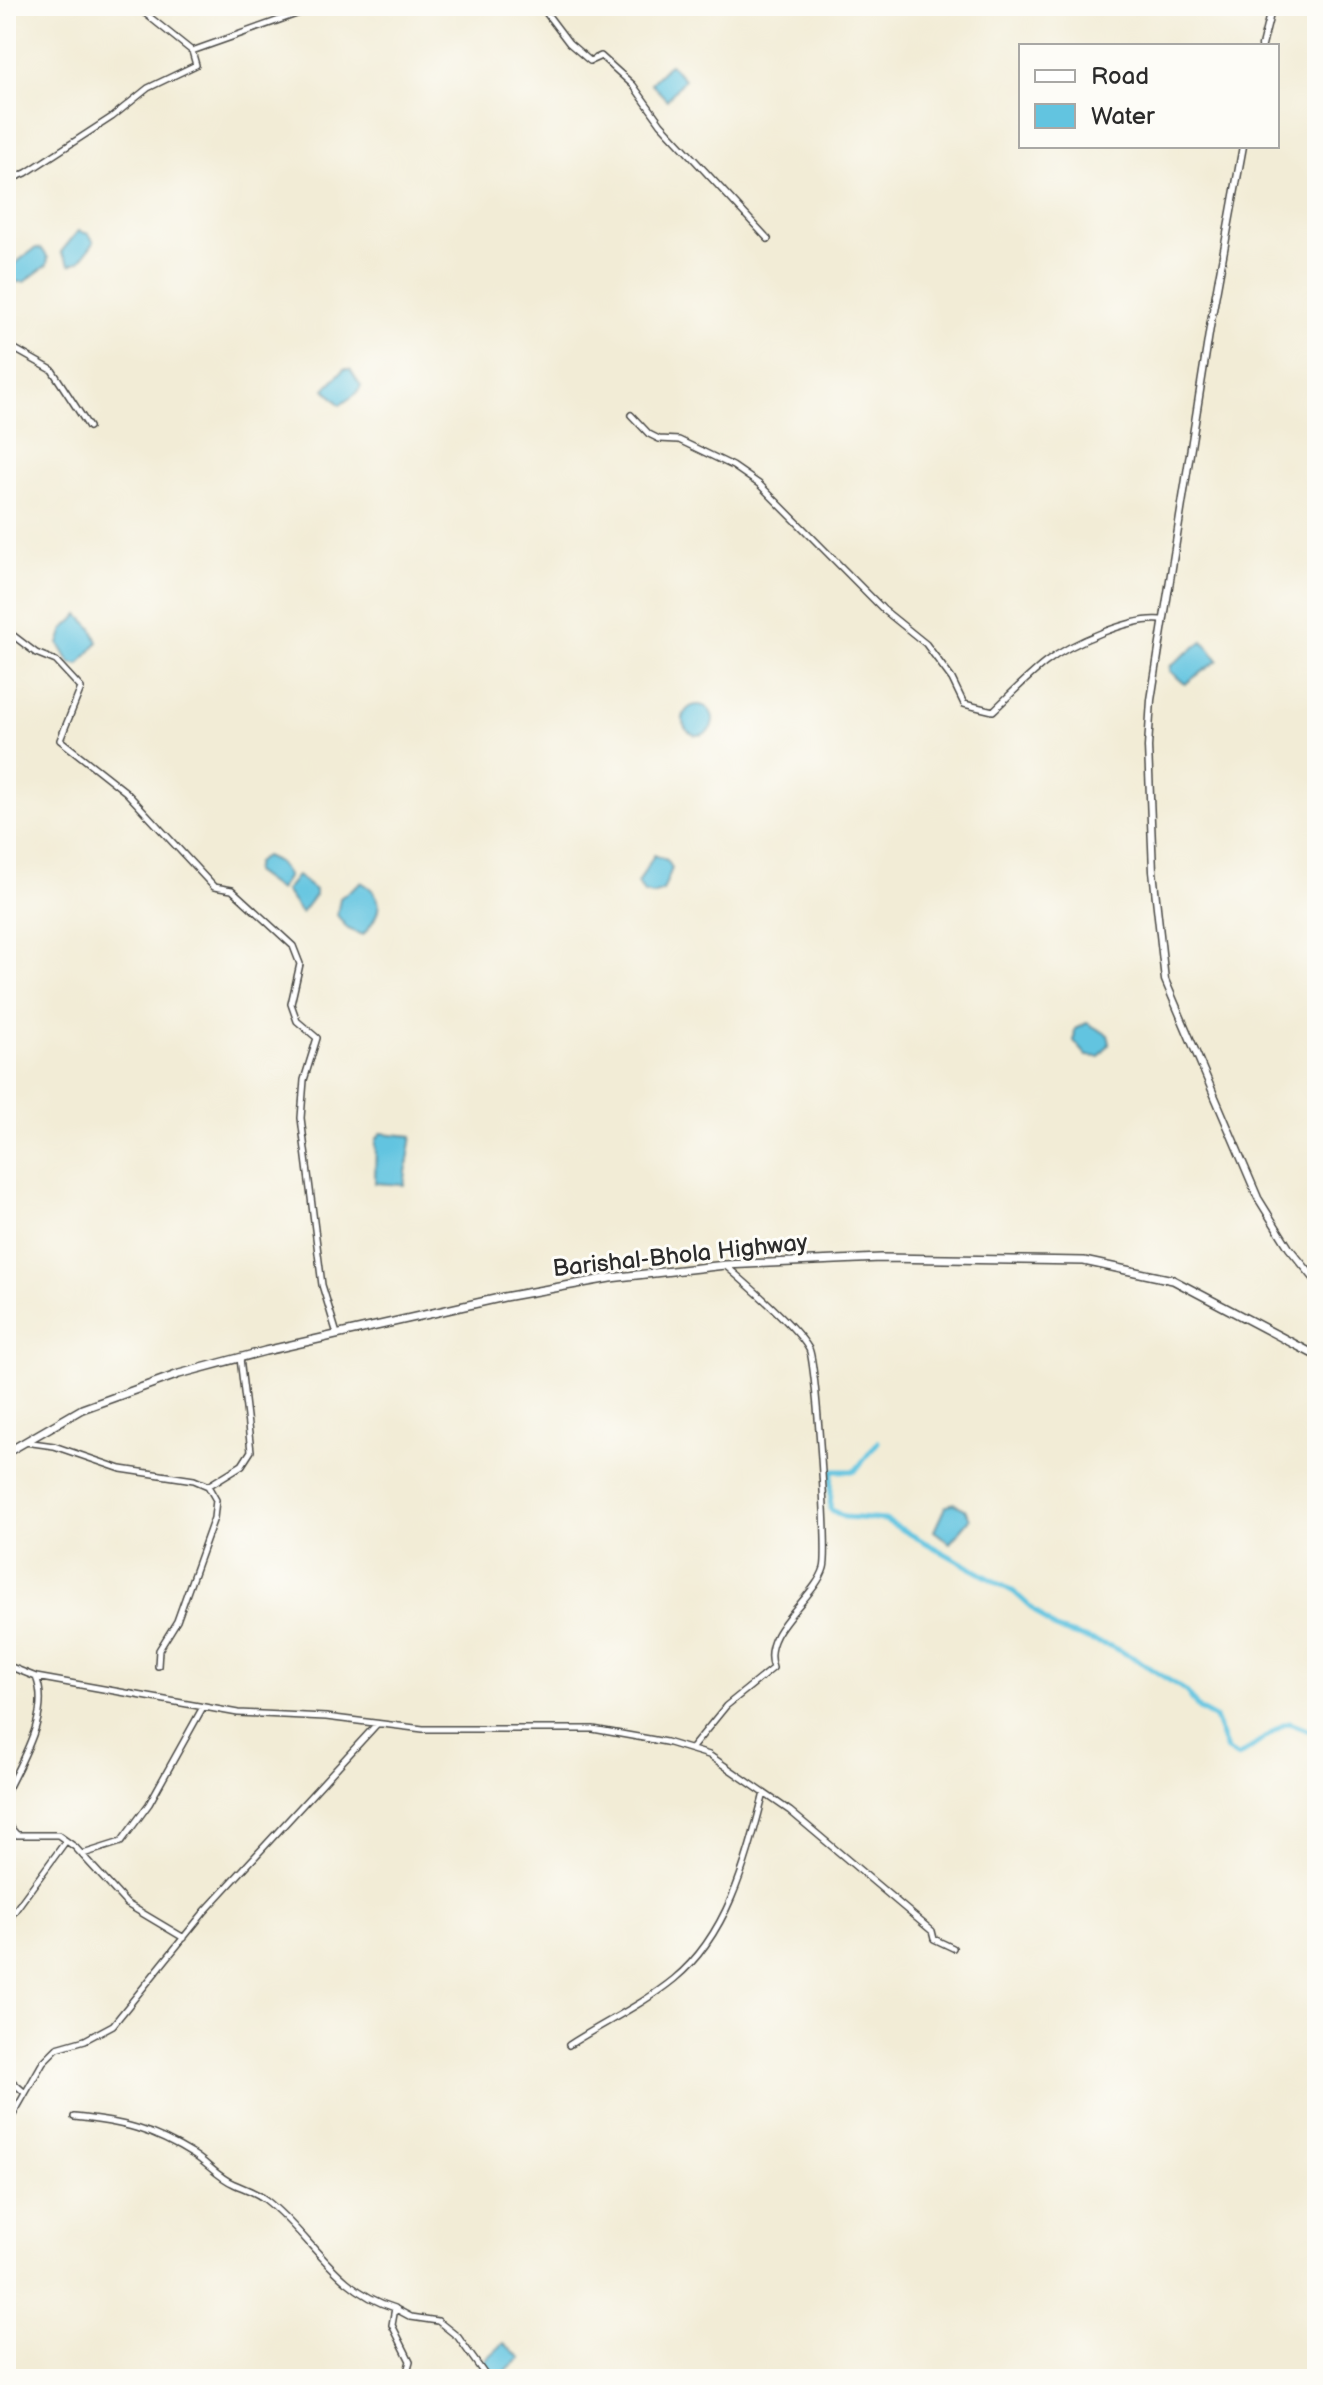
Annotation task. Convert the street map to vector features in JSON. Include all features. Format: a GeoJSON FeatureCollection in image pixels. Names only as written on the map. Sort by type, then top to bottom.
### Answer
{"type":"FeatureCollection","features":[{"type":"Feature","properties":{"kind":"highway","name":"Barishal-Bhola Highway"},"geometry":{"type":"LineString","coordinates":[[6,1453],[82,1409],[179,1374],[240,1358],[519,1294],[610,1278],[725,1265],[881,1258],[1084,1261],[1173,1280],[1317,1356]]}},
{"type":"Feature","properties":{"kind":"main road"},"geometry":{"type":"LineString","coordinates":[[1262,44],[1272,6]]}},
{"type":"Feature","properties":{"kind":"main road"},"geometry":{"type":"LineString","coordinates":[[1243,148],[1161,620],[1148,747],[1153,871],[1165,980],[1258,1198],[1289,1248],[1317,1282]]}},
{"type":"Feature","properties":{"kind":"street"},"geometry":{"type":"LineString","coordinates":[[6,181],[26,173],[112,117],[148,88],[196,65],[192,51],[136,6]]}},
{"type":"Feature","properties":{"kind":"street"},"geometry":{"type":"LineString","coordinates":[[192,51],[319,6]]}},
{"type":"Feature","properties":{"kind":"street"},"geometry":{"type":"LineString","coordinates":[[541,6],[569,43],[590,61],[601,56],[615,66],[661,124],[768,239]]}},
{"type":"Feature","properties":{"kind":"street"},"geometry":{"type":"LineString","coordinates":[[6,344],[52,370],[89,427]]}},
{"type":"Feature","properties":{"kind":"street"},"geometry":{"type":"LineString","coordinates":[[631,415],[649,434],[659,439],[679,440],[733,466],[759,484],[884,610],[926,644],[952,679],[964,704],[975,709],[993,711],[1045,663],[1082,643],[1130,623],[1161,620]]}},
{"type":"Feature","properties":{"kind":"street"},"geometry":{"type":"LineString","coordinates":[[6,630],[36,653],[56,661],[81,688],[60,740],[126,792],[214,887],[232,890],[293,946],[300,964],[291,1004],[297,1021],[317,1038],[304,1080],[301,1118],[322,1285],[337,1335]]}},
{"type":"Feature","properties":{"kind":"street"},"geometry":{"type":"LineString","coordinates":[[691,1749],[726,1706],[773,1668],[772,1648],[794,1608],[825,1566],[816,1382],[809,1349],[761,1296],[725,1265]]}},
{"type":"Feature","properties":{"kind":"street"},"geometry":{"type":"LineString","coordinates":[[208,1486],[242,1465],[251,1451],[240,1358]]}},
{"type":"Feature","properties":{"kind":"street"},"geometry":{"type":"LineString","coordinates":[[25,1442],[54,1446],[121,1469],[194,1480],[208,1486],[216,1500],[214,1518],[177,1621],[159,1650],[158,1666]]}},
{"type":"Feature","properties":{"kind":"street"},"geometry":{"type":"LineString","coordinates":[[6,1665],[36,1677],[238,1713],[423,1729],[593,1729],[691,1749],[709,1755],[764,1793],[932,1931],[934,1939],[953,1948]]}},
{"type":"Feature","properties":{"kind":"street"},"geometry":{"type":"LineString","coordinates":[[6,1793],[36,1726],[42,1691],[36,1677]]}},
{"type":"Feature","properties":{"kind":"street"},"geometry":{"type":"LineString","coordinates":[[82,1854],[121,1842],[149,1804],[203,1707]]}},
{"type":"Feature","properties":{"kind":"street"},"geometry":{"type":"LineString","coordinates":[[6,2127],[43,2062],[57,2048],[85,2040],[113,2025],[184,1938],[377,1723]]}},
{"type":"Feature","properties":{"kind":"street"},"geometry":{"type":"LineString","coordinates":[[569,2045],[675,1978],[703,1948],[738,1887],[764,1793]]}},
{"type":"Feature","properties":{"kind":"street"},"geometry":{"type":"LineString","coordinates":[[6,1823],[17,1835],[58,1835],[82,1854],[127,1904],[184,1938]]}},
{"type":"Feature","properties":{"kind":"street"},"geometry":{"type":"LineString","coordinates":[[6,1923],[66,1841]]}},
{"type":"Feature","properties":{"kind":"street"},"geometry":{"type":"LineString","coordinates":[[6,2076],[25,2093]]}},
{"type":"Feature","properties":{"kind":"street"},"geometry":{"type":"LineString","coordinates":[[74,2117],[140,2127],[192,2154],[233,2184],[266,2200],[312,2250],[370,2300],[411,2317],[438,2321],[458,2337],[488,2379]]}},
{"type":"Feature","properties":{"kind":"street"},"geometry":{"type":"LineString","coordinates":[[395,2308],[392,2325],[410,2361],[405,2379]]}},
{"type":"Feature","properties":{"kind":"water"},"geometry":{"type":"Polygon","coordinates":[[[670,64],[684,79],[667,100],[651,83],[670,64]]]}},
{"type":"Feature","properties":{"kind":"water"},"geometry":{"type":"Polygon","coordinates":[[[78,231],[89,234],[94,242],[80,261],[70,265],[61,252],[78,231]]]}},
{"type":"Feature","properties":{"kind":"water"},"geometry":{"type":"Polygon","coordinates":[[[36,248],[42,249],[48,258],[47,265],[24,282],[16,282],[9,275],[10,267],[36,248]]]}},
{"type":"Feature","properties":{"kind":"water"},"geometry":{"type":"Polygon","coordinates":[[[344,369],[350,369],[361,386],[357,393],[340,405],[325,389],[344,369]]]}},
{"type":"Feature","properties":{"kind":"water"},"geometry":{"type":"Polygon","coordinates":[[[79,615],[92,628],[98,642],[79,665],[70,663],[59,644],[64,629],[79,615]]]}},
{"type":"Feature","properties":{"kind":"water"},"geometry":{"type":"Polygon","coordinates":[[[1203,641],[1218,660],[1185,684],[1170,671],[1171,665],[1203,641]]]}},
{"type":"Feature","properties":{"kind":"water"},"geometry":{"type":"Polygon","coordinates":[[[698,705],[709,709],[713,720],[709,731],[698,735],[687,731],[683,720],[687,709],[698,705]]]}},
{"type":"Feature","properties":{"kind":"water"},"geometry":{"type":"Polygon","coordinates":[[[654,855],[667,860],[672,868],[663,891],[653,895],[644,893],[638,883],[654,855]]]}},
{"type":"Feature","properties":{"kind":"water"},"geometry":{"type":"Polygon","coordinates":[[[265,856],[278,862],[288,876],[279,890],[254,872],[256,863],[265,856]]]}},
{"type":"Feature","properties":{"kind":"water"},"geometry":{"type":"Polygon","coordinates":[[[297,876],[315,890],[315,895],[301,913],[285,891],[297,876]]]}},
{"type":"Feature","properties":{"kind":"water"},"geometry":{"type":"Polygon","coordinates":[[[361,882],[370,888],[378,900],[374,920],[363,935],[348,929],[337,915],[340,898],[361,882]]]}},
{"type":"Feature","properties":{"kind":"water"},"geometry":{"type":"Polygon","coordinates":[[[1087,1023],[1108,1035],[1110,1043],[1099,1057],[1087,1056],[1074,1041],[1075,1029],[1087,1023]]]}},
{"type":"Feature","properties":{"kind":"water"},"geometry":{"type":"Polygon","coordinates":[[[381,1133],[412,1136],[404,1185],[375,1183],[376,1140],[381,1133]]]}},
{"type":"Feature","properties":{"kind":"water"},"geometry":{"type":"Polygon","coordinates":[[[953,1503],[965,1509],[970,1519],[950,1543],[934,1531],[945,1507],[953,1503]]]}},
{"type":"Feature","properties":{"kind":"water"},"geometry":{"type":"Polygon","coordinates":[[[504,2343],[521,2358],[497,2379],[491,2379],[480,2365],[504,2343]]]}},
{"type":"Feature","properties":{"kind":"waterway"},"geometry":{"type":"LineString","coordinates":[[878,1442],[855,1471],[832,1471],[830,1509],[844,1517],[885,1520],[1014,1592],[1055,1629],[1110,1646],[1134,1658],[1186,1691],[1199,1709],[1215,1718],[1227,1750],[1238,1757],[1283,1725],[1290,1723],[1317,1734]]}}]}
